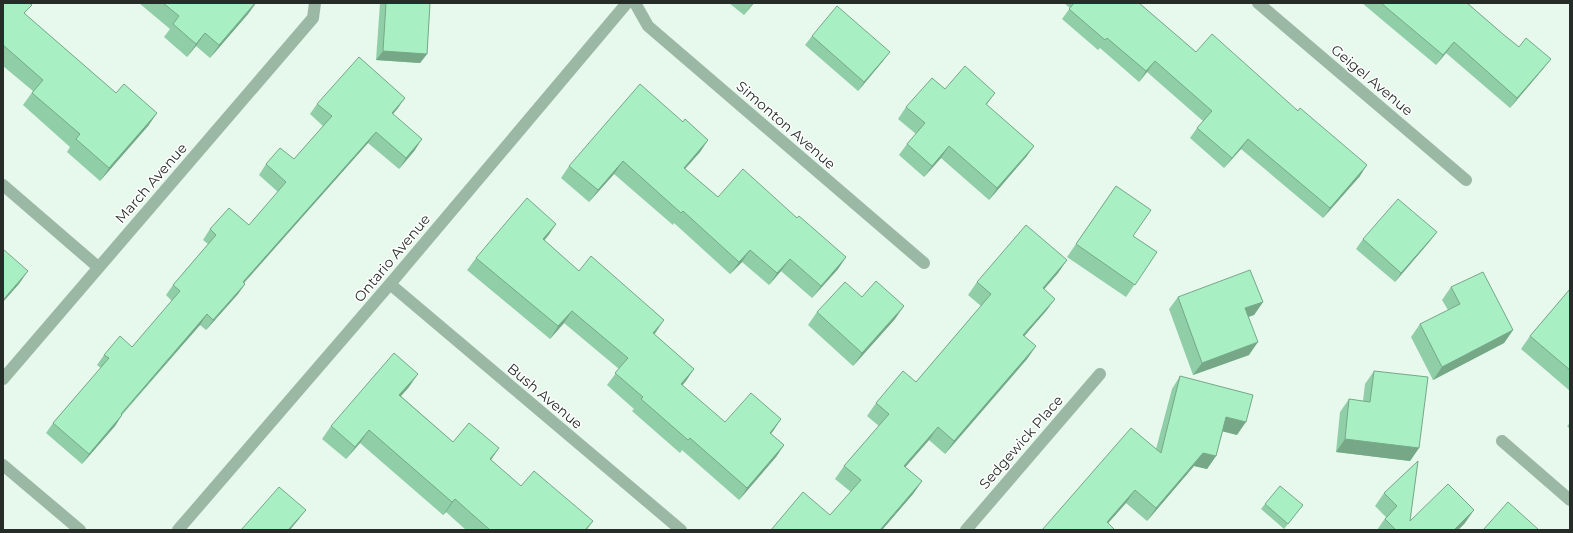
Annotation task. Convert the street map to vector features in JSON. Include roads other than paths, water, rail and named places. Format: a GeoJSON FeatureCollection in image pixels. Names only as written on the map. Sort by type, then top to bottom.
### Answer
{"type":"FeatureCollection","features":[{"type":"Feature","properties":{"kind":"street","name":"March Avenue"},"geometry":{"type":"LineString","coordinates":[[3,379],[313,18],[315,3]]}},
{"type":"Feature","properties":{"kind":"street","name":"Ontario Avenue"},"geometry":{"type":"LineString","coordinates":[[178,530],[390,284],[627,3]]}},
{"type":"Feature","properties":{"kind":"street","name":"Simonton Avenue"},"geometry":{"type":"LineString","coordinates":[[635,3],[648,26],[924,263]]}},
{"type":"Feature","properties":{"kind":"street","name":"Geigel Avenue"},"geometry":{"type":"LineString","coordinates":[[1258,3],[1466,180]]}},
{"type":"Feature","properties":{"kind":"street"},"geometry":{"type":"LineString","coordinates":[[3,185],[98,267]]}},
{"type":"Feature","properties":{"kind":"street","name":"Bush Avenue"},"geometry":{"type":"LineString","coordinates":[[390,284],[681,530]]}},
{"type":"Feature","properties":{"kind":"street","name":"Sedgewick Place"},"geometry":{"type":"LineString","coordinates":[[966,530],[1100,374]]}},
{"type":"Feature","properties":{"kind":"street"},"geometry":{"type":"LineString","coordinates":[[1502,441],[1570,500]]}},
{"type":"Feature","properties":{"kind":"street"},"geometry":{"type":"LineString","coordinates":[[3,465],[80,530]]}}]}
